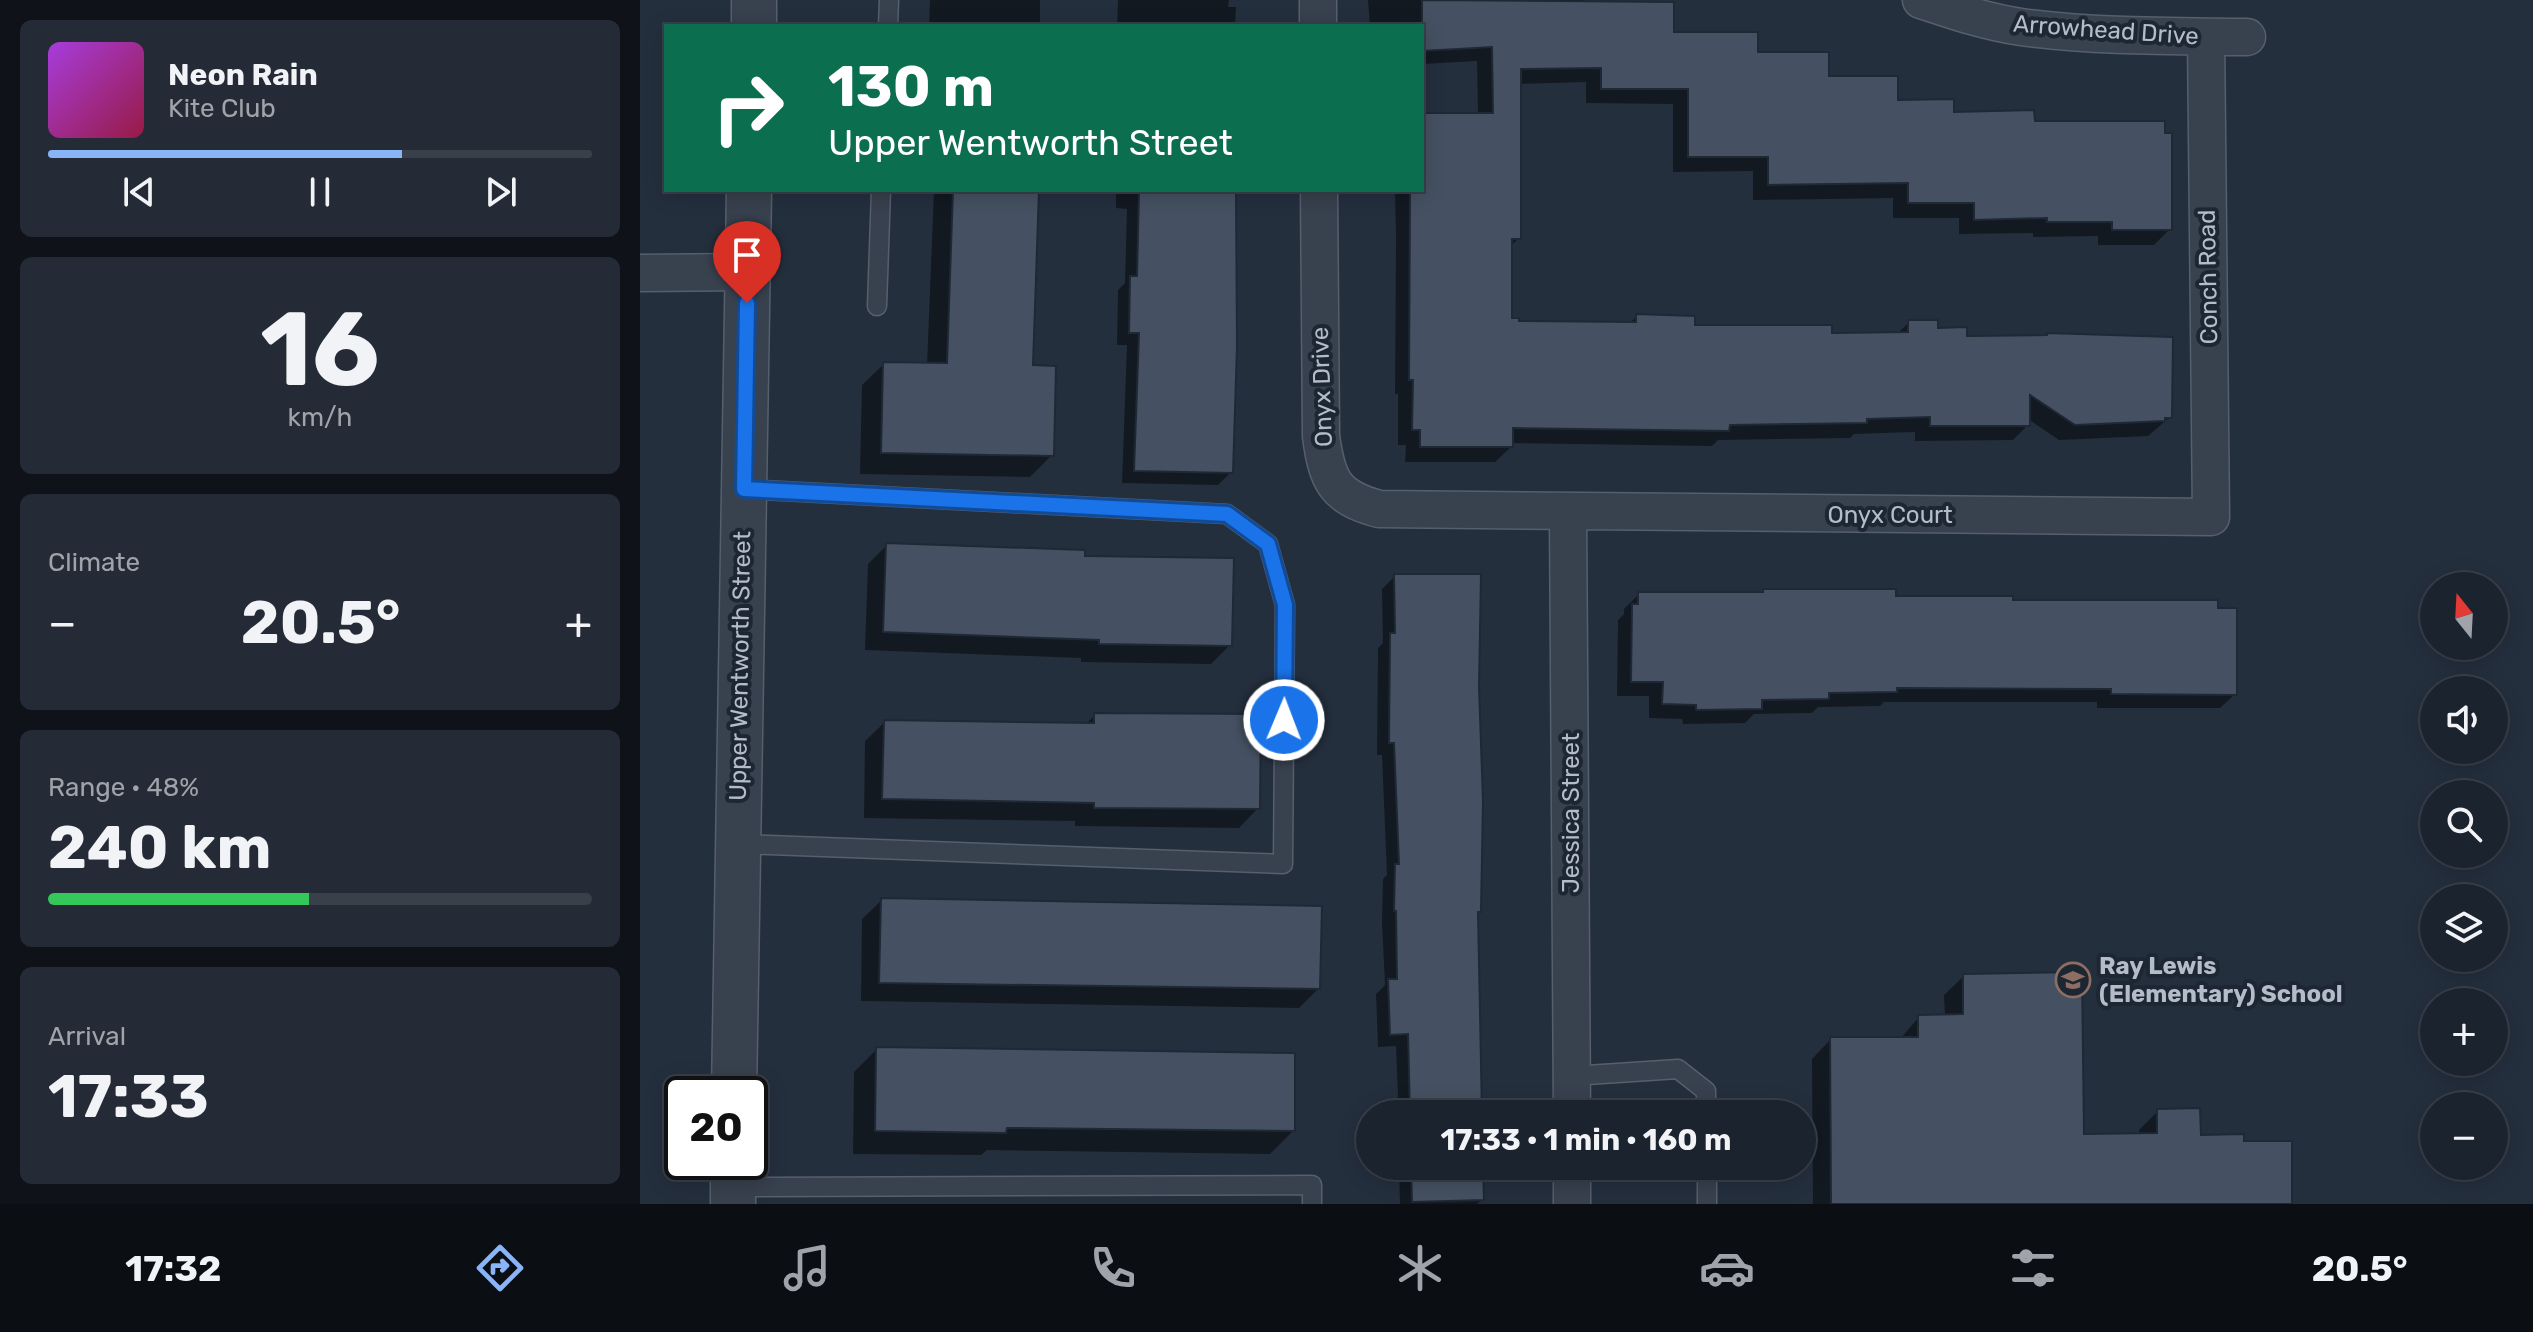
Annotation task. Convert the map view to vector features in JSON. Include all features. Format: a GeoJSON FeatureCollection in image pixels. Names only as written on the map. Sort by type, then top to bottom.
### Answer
{"type":"FeatureCollection","features":[{"type":"Feature","properties":{"kind":"street"},"geometry":{"type":"LineString","coordinates":[[754,0],[754,24]]}},
{"type":"Feature","properties":{"kind":"street"},"geometry":{"type":"LineString","coordinates":[[1318,0],[1318,24]]}},
{"type":"Feature","properties":{"kind":"street","name":"Arrowhead Drive"},"geometry":{"type":"LineString","coordinates":[[1921,0],[1970,16],[2020,26],[2247,37]]}},
{"type":"Feature","properties":{"kind":"street","name":"Conch Road"},"geometry":{"type":"LineString","coordinates":[[2206,37],[2211,517]]}},
{"type":"Feature","properties":{"kind":"street","name":"Upper Wentworth Street"},"geometry":{"type":"LineString","coordinates":[[734,1076],[749,192]]}},
{"type":"Feature","properties":{"kind":"street","name":"Onyx Drive"},"geometry":{"type":"LineString","coordinates":[[1319,192],[1321,436],[1333,485],[1359,504],[1379,509],[1568,513]]}},
{"type":"Feature","properties":{"kind":"street"},"geometry":{"type":"LineString","coordinates":[[640,273],[747,272]]}},
{"type":"Feature","properties":{"kind":"street","name":"Onyx Court"},"geometry":{"type":"LineString","coordinates":[[1568,513],[2211,517]]}},
{"type":"Feature","properties":{"kind":"street","name":"Jessica Street"},"geometry":{"type":"LineString","coordinates":[[1568,513],[1572,1100]]}},
{"type":"Feature","properties":{"kind":"street"},"geometry":{"type":"LineString","coordinates":[[1572,1180],[1572,1204]]}},
{"type":"Feature","properties":{"kind":"lane"},"geometry":{"type":"LineString","coordinates":[[888,24],[889,0]]}},
{"type":"Feature","properties":{"kind":"lane"},"geometry":{"type":"LineString","coordinates":[[877,306],[881,192]]}},
{"type":"Feature","properties":{"kind":"lane"},"geometry":{"type":"LineString","coordinates":[[736,843],[1283,864],[1285,605],[1268,544],[1227,514],[744,489]]}},
{"type":"Feature","properties":{"kind":"lane"},"geometry":{"type":"LineString","coordinates":[[1572,1076],[1678,1069],[1706,1091],[1706,1100]]}},
{"type":"Feature","properties":{"kind":"lane"},"geometry":{"type":"LineString","coordinates":[[1707,1180],[1707,1204]]}},
{"type":"Feature","properties":{"kind":"lane"},"geometry":{"type":"LineString","coordinates":[[733,1184],[1312,1185],[1312,1204]]}},
{"type":"Feature","properties":{"kind":"building"},"geometry":{"type":"Polygon","coordinates":[[[1422,0],[1674,2],[1674,32],[1758,32],[1758,52],[1829,52],[1829,76],[1898,76],[1898,100],[1954,99],[1954,112],[2034,110],[2035,121],[2165,121],[2165,133],[2172,133],[2172,230],[2112,230],[2112,222],[2047,222],[2047,218],[1974,220],[1974,203],[1908,203],[1908,183],[1768,185],[1768,157],[1688,157],[1688,89],[1601,89],[1601,68],[1521,69],[1521,239],[1512,239],[1512,318],[1519,318],[1519,321],[1636,322],[1636,314],[1695,316],[1695,325],[1832,325],[1832,333],[1908,332],[1908,320],[1938,320],[1938,328],[1967,327],[1967,336],[2047,333],[2173,337],[2172,418],[2165,418],[2165,421],[2075,425],[2030,395],[2030,426],[1930,426],[1930,417],[1867,419],[1867,423],[1730,425],[1729,431],[1513,428],[1513,447],[1420,447],[1420,430],[1412,430],[1413,380],[1409,380],[1410,192],[1424,192],[1424,113],[1493,113],[1492,47],[1424,51],[1422,0]]]}},
{"type":"Feature","properties":{"kind":"building"},"geometry":{"type":"Polygon","coordinates":[[[953,192],[1039,192],[1033,365],[1056,366],[1054,456],[881,453],[883,362],[947,363],[953,192]]]}},
{"type":"Feature","properties":{"kind":"building"},"geometry":{"type":"Polygon","coordinates":[[[1139,192],[1236,192],[1237,346],[1233,473],[1134,471],[1139,333],[1129,333],[1130,276],[1137,276],[1139,192]]]}},
{"type":"Feature","properties":{"kind":"building"},"geometry":{"type":"Polygon","coordinates":[[[886,543],[1085,550],[1085,556],[1234,558],[1232,646],[1099,644],[1099,640],[883,632],[886,543]]]}},
{"type":"Feature","properties":{"kind":"building"},"geometry":{"type":"Polygon","coordinates":[[[1394,574],[1481,574],[1479,687],[1483,801],[1481,912],[1478,912],[1482,1100],[1410,1100],[1408,1034],[1390,1035],[1388,979],[1397,979],[1394,911],[1395,864],[1399,864],[1394,743],[1389,743],[1390,633],[1395,633],[1394,574]]]}},
{"type":"Feature","properties":{"kind":"building"},"geometry":{"type":"Polygon","coordinates":[[[1763,589],[1896,589],[1896,596],[2013,596],[2013,600],[2218,600],[2218,608],[2237,608],[2237,695],[2111,694],[2111,689],[1897,688],[1897,692],[1829,693],[1829,699],[1762,700],[1762,709],[1696,710],[1696,705],[1662,704],[1663,682],[1631,682],[1632,604],[1638,604],[1638,592],[1763,592],[1763,589]]]}},
{"type":"Feature","properties":{"kind":"building"},"geometry":{"type":"Polygon","coordinates":[[[1094,713],[1261,714],[1260,809],[1094,808],[1094,803],[882,799],[884,720],[1094,723],[1094,713]]]}},
{"type":"Feature","properties":{"kind":"building"},"geometry":{"type":"Polygon","coordinates":[[[881,898],[1322,906],[1320,989],[879,983],[881,898]]]}},
{"type":"Feature","properties":{"kind":"building"},"geometry":{"type":"Polygon","coordinates":[[[2082,972],[2084,1134],[2157,1133],[2157,1109],[2200,1108],[2201,1135],[2244,1134],[2244,1141],[2292,1141],[2292,1204],[1831,1204],[1830,1037],[1918,1037],[1918,1015],[1963,1014],[1963,974],[2082,972]]]}},
{"type":"Feature","properties":{"kind":"building"},"geometry":{"type":"Polygon","coordinates":[[[876,1047],[1295,1053],[1295,1131],[1007,1128],[1006,1133],[875,1131],[876,1047]]]}},
{"type":"Feature","properties":{"kind":"building"},"geometry":{"type":"Polygon","coordinates":[[[1411,1180],[1483,1180],[1484,1200],[1412,1202],[1411,1180]]]}},
{"type":"Feature","properties":{"kind":"place","name":"Ray Lewis (Elementary) School"},"geometry":{"type":"Point","coordinates":[2073,980]}},
{"type":"Feature","properties":{"kind":"route"},"geometry":{"type":"LineString","coordinates":[[747,303],[744,489],[1227,514],[1268,544],[1285,605],[1284,720]]}}]}
